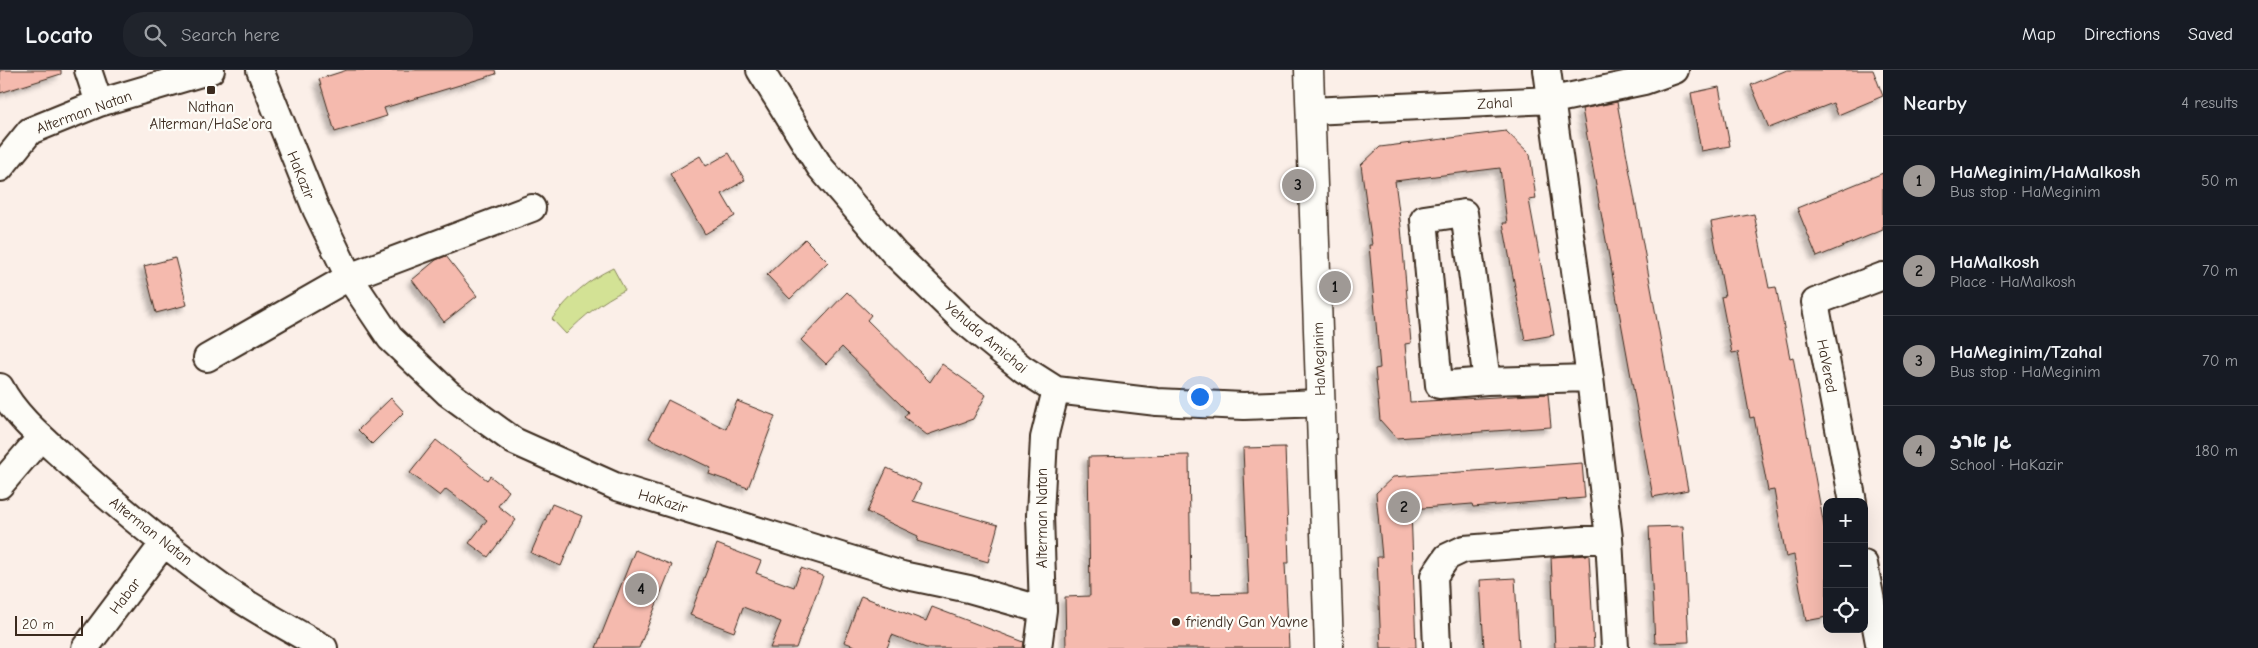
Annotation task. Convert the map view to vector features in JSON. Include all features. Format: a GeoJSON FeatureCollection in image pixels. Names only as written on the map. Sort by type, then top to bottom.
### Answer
{"type":"FeatureCollection","features":[{"type":"Feature","properties":{"kind":"street"},"geometry":{"type":"LineString","coordinates":[[88,70],[99,103]]}},
{"type":"Feature","properties":{"kind":"street","name":"Alterman Natan"},"geometry":{"type":"LineString","coordinates":[[0,168],[30,131],[99,103],[211,70]]}},
{"type":"Feature","properties":{"kind":"street","name":"HaKazir"},"geometry":{"type":"LineString","coordinates":[[260,70],[316,209],[348,277],[390,338],[448,393],[514,441],[617,487],[902,575],[969,590],[1043,610]]}},
{"type":"Feature","properties":{"kind":"street","name":"Yehuda Amichai"},"geometry":{"type":"LineString","coordinates":[[760,70],[820,167],[895,254],[963,320],[1023,369],[1056,390],[1157,402],[1234,406],[1320,403]]}},
{"type":"Feature","properties":{"kind":"street","name":"HaMeginim"},"geometry":{"type":"LineString","coordinates":[[1309,70],[1329,648]]}},
{"type":"Feature","properties":{"kind":"street"},"geometry":{"type":"LineString","coordinates":[[1547,70],[1553,100],[1610,538],[1615,648]]}},
{"type":"Feature","properties":{"kind":"street","name":"Zahal"},"geometry":{"type":"LineString","coordinates":[[1310,111],[1553,100],[1644,81],[1675,70]]}},
{"type":"Feature","properties":{"kind":"street"},"geometry":{"type":"LineString","coordinates":[[206,358],[348,277],[532,208]]}},
{"type":"Feature","properties":{"kind":"street"},"geometry":{"type":"LineString","coordinates":[[1486,381],[1464,213],[1424,219],[1439,385],[1486,381],[1590,378]]}},
{"type":"Feature","properties":{"kind":"street","name":"HaVered"},"geometry":{"type":"LineString","coordinates":[[1852,498],[1816,302],[1883,276]]}},
{"type":"Feature","properties":{"kind":"street","name":"Alterman Natan"},"geometry":{"type":"LineString","coordinates":[[0,387],[9,404],[41,437],[101,492],[164,543],[230,592],[324,648]]}},
{"type":"Feature","properties":{"kind":"street","name":"Alterman Natan"},"geometry":{"type":"LineString","coordinates":[[1038,648],[1043,610],[1040,514],[1044,438],[1056,390]]}},
{"type":"Feature","properties":{"kind":"street"},"geometry":{"type":"LineString","coordinates":[[0,486],[41,437]]}},
{"type":"Feature","properties":{"kind":"street"},"geometry":{"type":"LineString","coordinates":[[1437,648],[1434,576],[1447,557],[1464,549],[1610,538]]}},
{"type":"Feature","properties":{"kind":"street","name":"Habar"},"geometry":{"type":"LineString","coordinates":[[85,648],[164,543]]}},
{"type":"Feature","properties":{"kind":"street"},"geometry":{"type":"LineString","coordinates":[[1868,585],[1880,648]]}},
{"type":"Feature","properties":{"kind":"green space"},"geometry":{"type":"Polygon","coordinates":[[[613,268],[625,290],[594,309],[566,334],[552,319],[580,289],[613,268]]]}},
{"type":"Feature","properties":{"kind":"building"},"geometry":{"type":"Polygon","coordinates":[[[0,70],[61,70],[61,74],[0,93],[0,70]]]}},
{"type":"Feature","properties":{"kind":"building"},"geometry":{"type":"Polygon","coordinates":[[[347,70],[495,70],[496,74],[384,108],[387,116],[335,132],[319,79],[347,70]]]}},
{"type":"Feature","properties":{"kind":"building"},"geometry":{"type":"Polygon","coordinates":[[[1787,70],[1873,70],[1883,96],[1838,115],[1833,103],[1769,128],[1751,85],[1787,70]]]}},
{"type":"Feature","properties":{"kind":"building"},"geometry":{"type":"Polygon","coordinates":[[[1719,87],[1730,146],[1701,151],[1691,93],[1719,87]]]}},
{"type":"Feature","properties":{"kind":"building"},"geometry":{"type":"Polygon","coordinates":[[[1617,102],[1688,490],[1653,497],[1582,109],[1617,102]]]}},
{"type":"Feature","properties":{"kind":"building"},"geometry":{"type":"Polygon","coordinates":[[[1506,131],[1530,154],[1536,199],[1529,200],[1554,335],[1525,340],[1503,223],[1507,223],[1500,168],[1395,181],[1411,343],[1405,344],[1410,402],[1548,394],[1551,427],[1396,438],[1380,420],[1375,369],[1380,368],[1369,245],[1372,245],[1361,165],[1380,147],[1506,131]]]}},
{"type":"Feature","properties":{"kind":"building"},"geometry":{"type":"Polygon","coordinates":[[[729,153],[745,180],[722,194],[735,216],[705,234],[670,174],[700,156],[706,166],[729,153]]]}},
{"type":"Feature","properties":{"kind":"building"},"geometry":{"type":"Polygon","coordinates":[[[1883,173],[1883,230],[1817,257],[1797,208],[1883,173]]]}},
{"type":"Feature","properties":{"kind":"building"},"geometry":{"type":"Polygon","coordinates":[[[1754,214],[1769,288],[1776,287],[1790,358],[1793,357],[1823,520],[1823,618],[1806,621],[1794,555],[1786,557],[1774,490],[1768,491],[1754,417],[1750,418],[1738,352],[1732,353],[1721,297],[1725,296],[1711,222],[1754,214]]]}},
{"type":"Feature","properties":{"kind":"building"},"geometry":{"type":"Polygon","coordinates":[[[805,239],[828,262],[790,299],[767,275],[805,239]]]}},
{"type":"Feature","properties":{"kind":"building"},"geometry":{"type":"Polygon","coordinates":[[[446,256],[477,296],[444,322],[412,280],[436,260],[446,256]]]}},
{"type":"Feature","properties":{"kind":"building"},"geometry":{"type":"Polygon","coordinates":[[[175,258],[187,305],[156,313],[144,266],[175,258]]]}},
{"type":"Feature","properties":{"kind":"building"},"geometry":{"type":"Polygon","coordinates":[[[847,292],[871,315],[867,320],[930,382],[942,364],[986,395],[973,419],[927,435],[904,417],[908,412],[842,347],[826,364],[801,340],[847,292]]]}},
{"type":"Feature","properties":{"kind":"building"},"geometry":{"type":"Polygon","coordinates":[[[391,398],[404,412],[372,444],[358,430],[391,398]]]}},
{"type":"Feature","properties":{"kind":"building"},"geometry":{"type":"Polygon","coordinates":[[[668,400],[726,429],[737,401],[775,416],[748,488],[709,474],[711,468],[649,438],[668,400]]]}},
{"type":"Feature","properties":{"kind":"building"},"geometry":{"type":"Polygon","coordinates":[[[436,440],[487,480],[490,476],[509,491],[498,506],[516,520],[488,557],[469,543],[487,520],[446,489],[440,496],[410,473],[436,440]]]}},
{"type":"Feature","properties":{"kind":"building"},"geometry":{"type":"Polygon","coordinates":[[[1285,447],[1289,563],[1285,563],[1289,648],[1066,648],[1065,597],[1090,596],[1088,457],[1189,455],[1191,594],[1249,593],[1243,448],[1285,447]]]}},
{"type":"Feature","properties":{"kind":"building"},"geometry":{"type":"Polygon","coordinates":[[[1582,463],[1585,498],[1473,507],[1472,504],[1411,509],[1416,648],[1381,648],[1377,557],[1382,557],[1376,493],[1393,477],[1582,463]]]}},
{"type":"Feature","properties":{"kind":"building"},"geometry":{"type":"Polygon","coordinates":[[[887,468],[921,484],[913,501],[998,525],[988,562],[917,541],[918,536],[867,512],[887,468]]]}},
{"type":"Feature","properties":{"kind":"building"},"geometry":{"type":"Polygon","coordinates":[[[552,504],[582,516],[561,566],[531,553],[552,504]]]}},
{"type":"Feature","properties":{"kind":"building"},"geometry":{"type":"Polygon","coordinates":[[[1683,526],[1689,642],[1655,643],[1649,527],[1683,526]]]}},
{"type":"Feature","properties":{"kind":"building"},"geometry":{"type":"Polygon","coordinates":[[[717,544],[761,561],[756,573],[794,587],[801,568],[823,576],[796,648],[770,648],[781,622],[743,607],[734,632],[690,615],[717,544]]]}},
{"type":"Feature","properties":{"kind":"building"},"geometry":{"type":"Polygon","coordinates":[[[635,550],[672,565],[639,648],[596,648],[635,550]]]}},
{"type":"Feature","properties":{"kind":"building"},"geometry":{"type":"Polygon","coordinates":[[[1589,555],[1594,648],[1555,648],[1551,557],[1589,555]]]}},
{"type":"Feature","properties":{"kind":"building"},"geometry":{"type":"Polygon","coordinates":[[[1515,578],[1519,648],[1484,648],[1480,580],[1515,578]]]}},
{"type":"Feature","properties":{"kind":"building"},"geometry":{"type":"Polygon","coordinates":[[[861,596],[926,621],[932,607],[1024,642],[1023,648],[926,648],[892,635],[887,648],[860,648],[844,642],[861,596]]]}},
{"type":"Feature","properties":{"kind":"place","name":"Nathan Alterman/HaSe'ora"},"geometry":{"type":"Point","coordinates":[211,90]}},
{"type":"Feature","properties":{"kind":"place","name":"HaMeginim/Tzahal"},"geometry":{"type":"Point","coordinates":[1298,185]}},
{"type":"Feature","properties":{"kind":"place","name":"HaMeginim/HaMalkosh"},"geometry":{"type":"Point","coordinates":[1335,287]}},
{"type":"Feature","properties":{"kind":"place","name":"HaMalkosh"},"geometry":{"type":"Point","coordinates":[1404,507]}},
{"type":"Feature","properties":{"kind":"place","name":"גן ארז"},"geometry":{"type":"Point","coordinates":[641,589]}},
{"type":"Feature","properties":{"kind":"place","name":"friendly Gan Yavne"},"geometry":{"type":"Point","coordinates":[1176,622]}}]}
